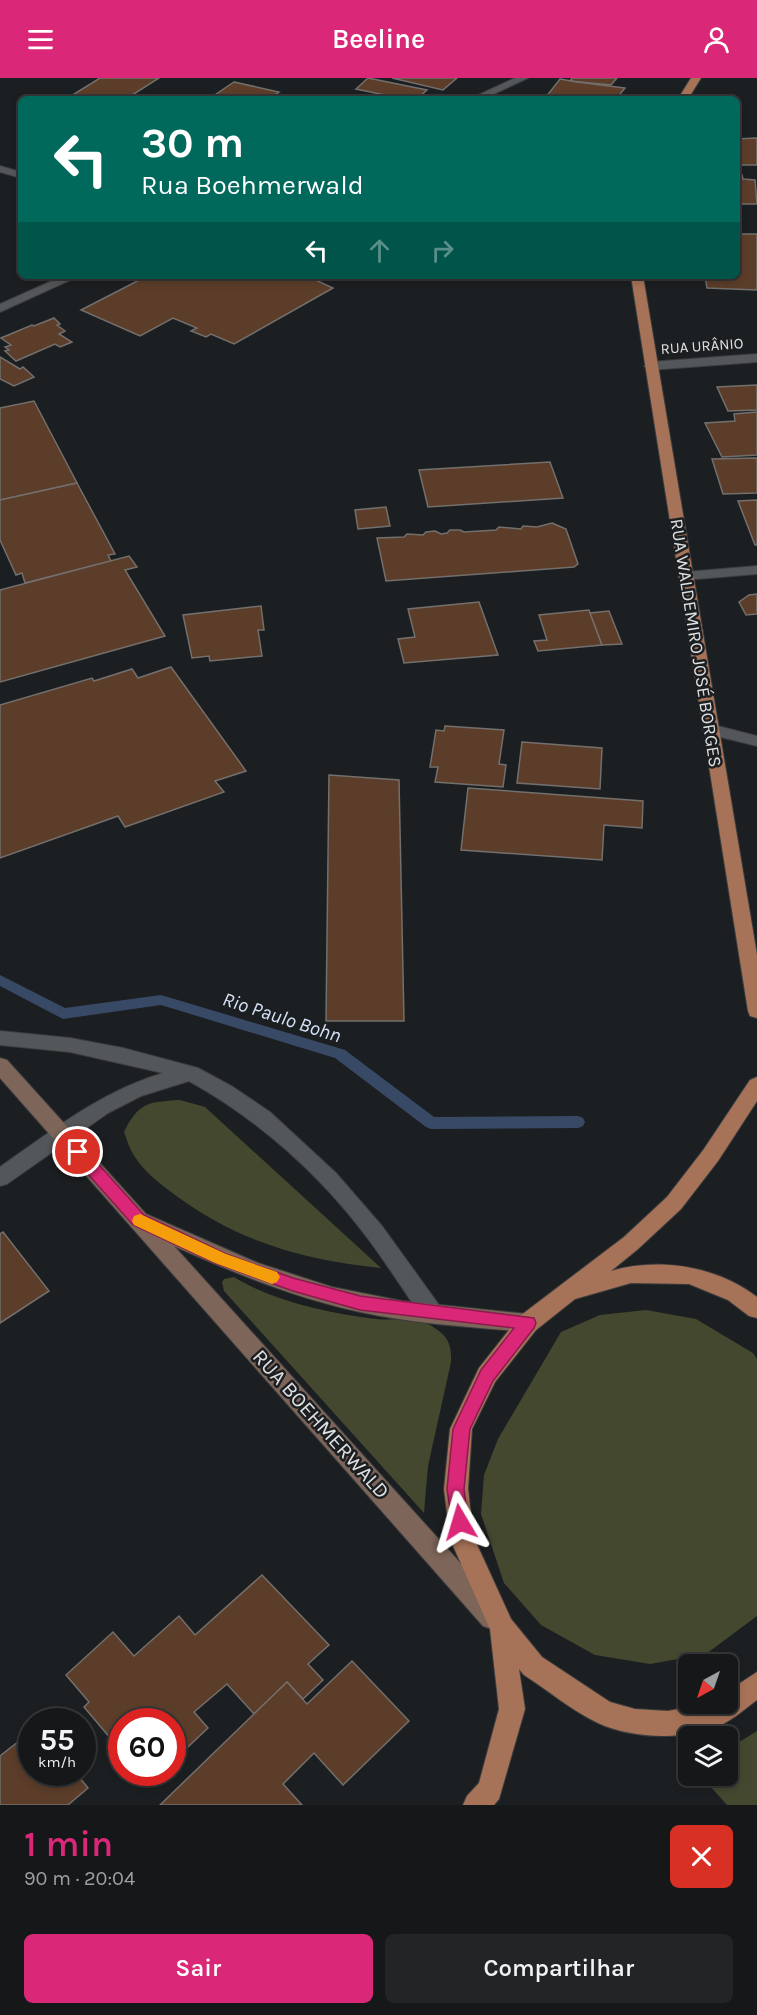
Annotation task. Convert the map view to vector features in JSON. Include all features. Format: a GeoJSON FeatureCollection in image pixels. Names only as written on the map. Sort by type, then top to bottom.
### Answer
{"type":"FeatureCollection","features":[{"type":"Feature","properties":{"kind":"main road"},"geometry":{"type":"LineString","coordinates":[[685,96],[696,78]]}},
{"type":"Feature","properties":{"kind":"main road","name":"RUA WALDEMIRO JOSÉ BORGES"},"geometry":{"type":"LineString","coordinates":[[637,279],[710,729],[750,924],[757,1011]]}},
{"type":"Feature","properties":{"kind":"main road","name":"RUA BOEHMERWALD"},"geometry":{"type":"LineString","coordinates":[[0,1065],[502,1628]]}},
{"type":"Feature","properties":{"kind":"main road"},"geometry":{"type":"LineString","coordinates":[[757,1085],[711,1155],[674,1203],[631,1243],[528,1323],[487,1375],[461,1429],[456,1489],[462,1539],[502,1628],[533,1666],[604,1713],[634,1722],[668,1724],[717,1714],[757,1683]]}},
{"type":"Feature","properties":{"kind":"main road","name":"RUA BOEHMERWALD"},"geometry":{"type":"LineString","coordinates":[[139,1220],[220,1259],[293,1284],[360,1303],[528,1323]]}},
{"type":"Feature","properties":{"kind":"main road"},"geometry":{"type":"LineString","coordinates":[[566,1293],[631,1274],[690,1275],[736,1293],[757,1310]]}},
{"type":"Feature","properties":{"kind":"main road"},"geometry":{"type":"LineString","coordinates":[[476,1805],[490,1790],[512,1709],[502,1628]]}},
{"type":"Feature","properties":{"kind":"street"},"geometry":{"type":"LineString","coordinates":[[482,96],[523,78]]}},
{"type":"Feature","properties":{"kind":"street"},"geometry":{"type":"LineString","coordinates":[[0,169],[18,174]]}},
{"type":"Feature","properties":{"kind":"street"},"geometry":{"type":"LineString","coordinates":[[0,308],[66,279]]}},
{"type":"Feature","properties":{"kind":"street","name":"RUA URÂNIO"},"geometry":{"type":"LineString","coordinates":[[650,366],[757,358]]}},
{"type":"Feature","properties":{"kind":"street"},"geometry":{"type":"LineString","coordinates":[[685,576],[757,570]]}},
{"type":"Feature","properties":{"kind":"street"},"geometry":{"type":"LineString","coordinates":[[710,729],[757,741]]}},
{"type":"Feature","properties":{"kind":"street"},"geometry":{"type":"LineString","coordinates":[[0,1038],[70,1045],[123,1054],[191,1073],[226,1092],[263,1118],[329,1179],[375,1232],[431,1312]]}},
{"type":"Feature","properties":{"kind":"street"},"geometry":{"type":"LineString","coordinates":[[0,1178],[86,1116],[116,1099],[148,1085],[191,1073]]}},
{"type":"Feature","properties":{"kind":"green space"},"geometry":{"type":"Polygon","coordinates":[[[180,1100],[205,1107],[381,1268],[298,1254],[248,1237],[199,1211],[159,1183],[139,1163],[124,1132],[129,1122],[146,1105],[180,1100]]]}},
{"type":"Feature","properties":{"kind":"green space"},"geometry":{"type":"Polygon","coordinates":[[[234,1277],[284,1300],[302,1305],[376,1319],[424,1322],[441,1332],[451,1350],[451,1362],[428,1466],[424,1513],[224,1291],[222,1282],[224,1279],[234,1277]]]}},
{"type":"Feature","properties":{"kind":"green space"},"geometry":{"type":"Polygon","coordinates":[[[646,1310],[696,1319],[753,1353],[757,1359],[757,1616],[706,1654],[678,1654],[678,1659],[650,1664],[595,1655],[541,1625],[504,1583],[481,1514],[484,1475],[498,1439],[561,1332],[600,1315],[646,1310]]]}},
{"type":"Feature","properties":{"kind":"green space"},"geometry":{"type":"Polygon","coordinates":[[[757,1731],[757,1805],[727,1805],[710,1786],[738,1786],[738,1743],[757,1731]]]}},
{"type":"Feature","properties":{"kind":"building"},"geometry":{"type":"Polygon","coordinates":[[[100,78],[159,78],[131,96],[71,96],[100,78]]]}},
{"type":"Feature","properties":{"kind":"building"},"geometry":{"type":"Polygon","coordinates":[[[368,78],[427,90],[420,96],[390,96],[356,89],[368,78]]]}},
{"type":"Feature","properties":{"kind":"building"},"geometry":{"type":"Polygon","coordinates":[[[392,78],[457,78],[443,90],[392,78]]]}},
{"type":"Feature","properties":{"kind":"building"},"geometry":{"type":"Polygon","coordinates":[[[572,78],[617,78],[611,85],[570,81],[572,78]]]}},
{"type":"Feature","properties":{"kind":"building"},"geometry":{"type":"Polygon","coordinates":[[[560,79],[625,88],[618,96],[547,96],[560,79]]]}},
{"type":"Feature","properties":{"kind":"building"},"geometry":{"type":"Polygon","coordinates":[[[234,82],[279,92],[273,96],[213,96],[234,82]]]}},
{"type":"Feature","properties":{"kind":"building"},"geometry":{"type":"Polygon","coordinates":[[[757,138],[757,165],[740,165],[740,139],[757,138]]]}},
{"type":"Feature","properties":{"kind":"building"},"geometry":{"type":"Polygon","coordinates":[[[740,175],[743,179],[755,180],[757,204],[740,204],[740,175]]]}},
{"type":"Feature","properties":{"kind":"building"},"geometry":{"type":"Polygon","coordinates":[[[740,234],[757,234],[757,290],[707,288],[706,279],[740,279],[740,234]]]}},
{"type":"Feature","properties":{"kind":"building"},"geometry":{"type":"Polygon","coordinates":[[[141,279],[314,279],[333,288],[234,344],[211,334],[206,337],[191,331],[197,328],[173,318],[140,336],[81,310],[141,279]]]}},
{"type":"Feature","properties":{"kind":"building"},"geometry":{"type":"Polygon","coordinates":[[[54,318],[60,324],[57,325],[65,331],[59,334],[72,342],[60,347],[55,344],[16,361],[5,351],[9,350],[5,347],[11,345],[1,338],[54,318]]]}},
{"type":"Feature","properties":{"kind":"building"},"geometry":{"type":"Polygon","coordinates":[[[0,357],[20,369],[23,367],[34,377],[14,386],[0,379],[0,357]]]}},
{"type":"Feature","properties":{"kind":"building"},"geometry":{"type":"Polygon","coordinates":[[[757,385],[757,410],[728,411],[717,387],[757,385]]]}},
{"type":"Feature","properties":{"kind":"building"},"geometry":{"type":"Polygon","coordinates":[[[34,401],[77,483],[0,500],[0,408],[34,401]]]}},
{"type":"Feature","properties":{"kind":"building"},"geometry":{"type":"Polygon","coordinates":[[[757,412],[757,455],[722,457],[705,423],[735,421],[734,414],[757,412]]]}},
{"type":"Feature","properties":{"kind":"building"},"geometry":{"type":"Polygon","coordinates":[[[757,458],[757,493],[723,494],[712,459],[757,458]]]}},
{"type":"Feature","properties":{"kind":"building"},"geometry":{"type":"Polygon","coordinates":[[[550,462],[563,498],[428,507],[419,470],[550,462]]]}},
{"type":"Feature","properties":{"kind":"building"},"geometry":{"type":"Polygon","coordinates":[[[77,483],[115,554],[108,555],[111,561],[25,583],[22,573],[16,575],[0,540],[0,500],[77,483]]]}},
{"type":"Feature","properties":{"kind":"building"},"geometry":{"type":"Polygon","coordinates":[[[757,500],[757,545],[755,545],[738,501],[757,500]]]}},
{"type":"Feature","properties":{"kind":"building"},"geometry":{"type":"Polygon","coordinates":[[[386,507],[390,526],[358,529],[355,510],[386,507]]]}},
{"type":"Feature","properties":{"kind":"building"},"geometry":{"type":"Polygon","coordinates":[[[552,523],[566,529],[578,564],[574,567],[386,581],[377,538],[404,537],[407,534],[423,535],[426,532],[435,531],[441,534],[450,530],[464,532],[496,530],[499,527],[521,529],[523,526],[537,527],[552,523]]]}},
{"type":"Feature","properties":{"kind":"building"},"geometry":{"type":"Polygon","coordinates":[[[129,556],[137,567],[125,570],[165,636],[0,682],[0,590],[129,556]]]}},
{"type":"Feature","properties":{"kind":"building"},"geometry":{"type":"Polygon","coordinates":[[[757,594],[757,614],[746,615],[739,602],[749,595],[757,594]]]}},
{"type":"Feature","properties":{"kind":"building"},"geometry":{"type":"Polygon","coordinates":[[[479,602],[498,655],[404,663],[398,639],[415,637],[408,609],[479,602]]]}},
{"type":"Feature","properties":{"kind":"building"},"geometry":{"type":"Polygon","coordinates":[[[261,606],[264,630],[258,630],[262,656],[210,661],[209,656],[192,658],[183,615],[261,606]]]}},
{"type":"Feature","properties":{"kind":"building"},"geometry":{"type":"Polygon","coordinates":[[[589,610],[602,645],[538,651],[534,641],[547,640],[539,615],[589,610]]]}},
{"type":"Feature","properties":{"kind":"building"},"geometry":{"type":"Polygon","coordinates":[[[609,611],[622,644],[602,645],[590,613],[609,611]]]}},
{"type":"Feature","properties":{"kind":"building"},"geometry":{"type":"Polygon","coordinates":[[[171,667],[246,771],[215,781],[224,792],[125,827],[118,816],[0,858],[0,705],[92,678],[94,681],[132,669],[138,678],[171,667]]]}},
{"type":"Feature","properties":{"kind":"building"},"geometry":{"type":"Polygon","coordinates":[[[445,726],[504,730],[499,764],[506,765],[503,787],[435,782],[438,767],[430,767],[436,730],[444,731],[445,726]]]}},
{"type":"Feature","properties":{"kind":"building"},"geometry":{"type":"Polygon","coordinates":[[[522,742],[602,748],[600,789],[517,783],[522,742]]]}},
{"type":"Feature","properties":{"kind":"building"},"geometry":{"type":"Polygon","coordinates":[[[329,775],[399,780],[404,1021],[326,1021],[329,775]]]}},
{"type":"Feature","properties":{"kind":"building"},"geometry":{"type":"Polygon","coordinates":[[[468,788],[643,801],[642,828],[604,825],[602,860],[461,850],[468,788]]]}},
{"type":"Feature","properties":{"kind":"building"},"geometry":{"type":"Polygon","coordinates":[[[3,1232],[49,1291],[0,1323],[0,1234],[3,1232]]]}},
{"type":"Feature","properties":{"kind":"building"},"geometry":{"type":"Polygon","coordinates":[[[262,1575],[329,1645],[308,1664],[323,1680],[303,1699],[287,1682],[254,1714],[227,1684],[194,1712],[208,1728],[186,1749],[186,1708],[108,1708],[108,1735],[96,1721],[96,1708],[85,1708],[89,1702],[66,1675],[113,1632],[134,1656],[179,1616],[195,1635],[262,1575]]]}},
{"type":"Feature","properties":{"kind":"building"},"geometry":{"type":"Polygon","coordinates":[[[352,1661],[409,1721],[343,1785],[314,1753],[283,1784],[302,1805],[160,1805],[180,1786],[186,1786],[186,1780],[287,1682],[307,1704],[352,1661]]]}},
{"type":"Feature","properties":{"kind":"building"},"geometry":{"type":"Polygon","coordinates":[[[18,1742],[18,1786],[86,1786],[88,1788],[68,1805],[0,1805],[0,1756],[18,1742]]]}},
{"type":"Feature","properties":{"kind":"waterway","name":"Rio Paulo Bohn"},"geometry":{"type":"LineString","coordinates":[[0,980],[63,1014],[161,1000],[340,1054],[431,1123],[578,1122]]}},
{"type":"Feature","properties":{"kind":"slow traffic"},"geometry":{"type":"LineString","coordinates":[[140,1221],[220,1259],[272,1277]]}},
{"type":"Feature","properties":{"kind":"route"},"geometry":{"type":"LineString","coordinates":[[78,1152],[139,1220],[220,1259],[293,1284],[360,1303],[528,1323],[487,1375],[461,1429],[456,1489],[460,1522]]}}]}
